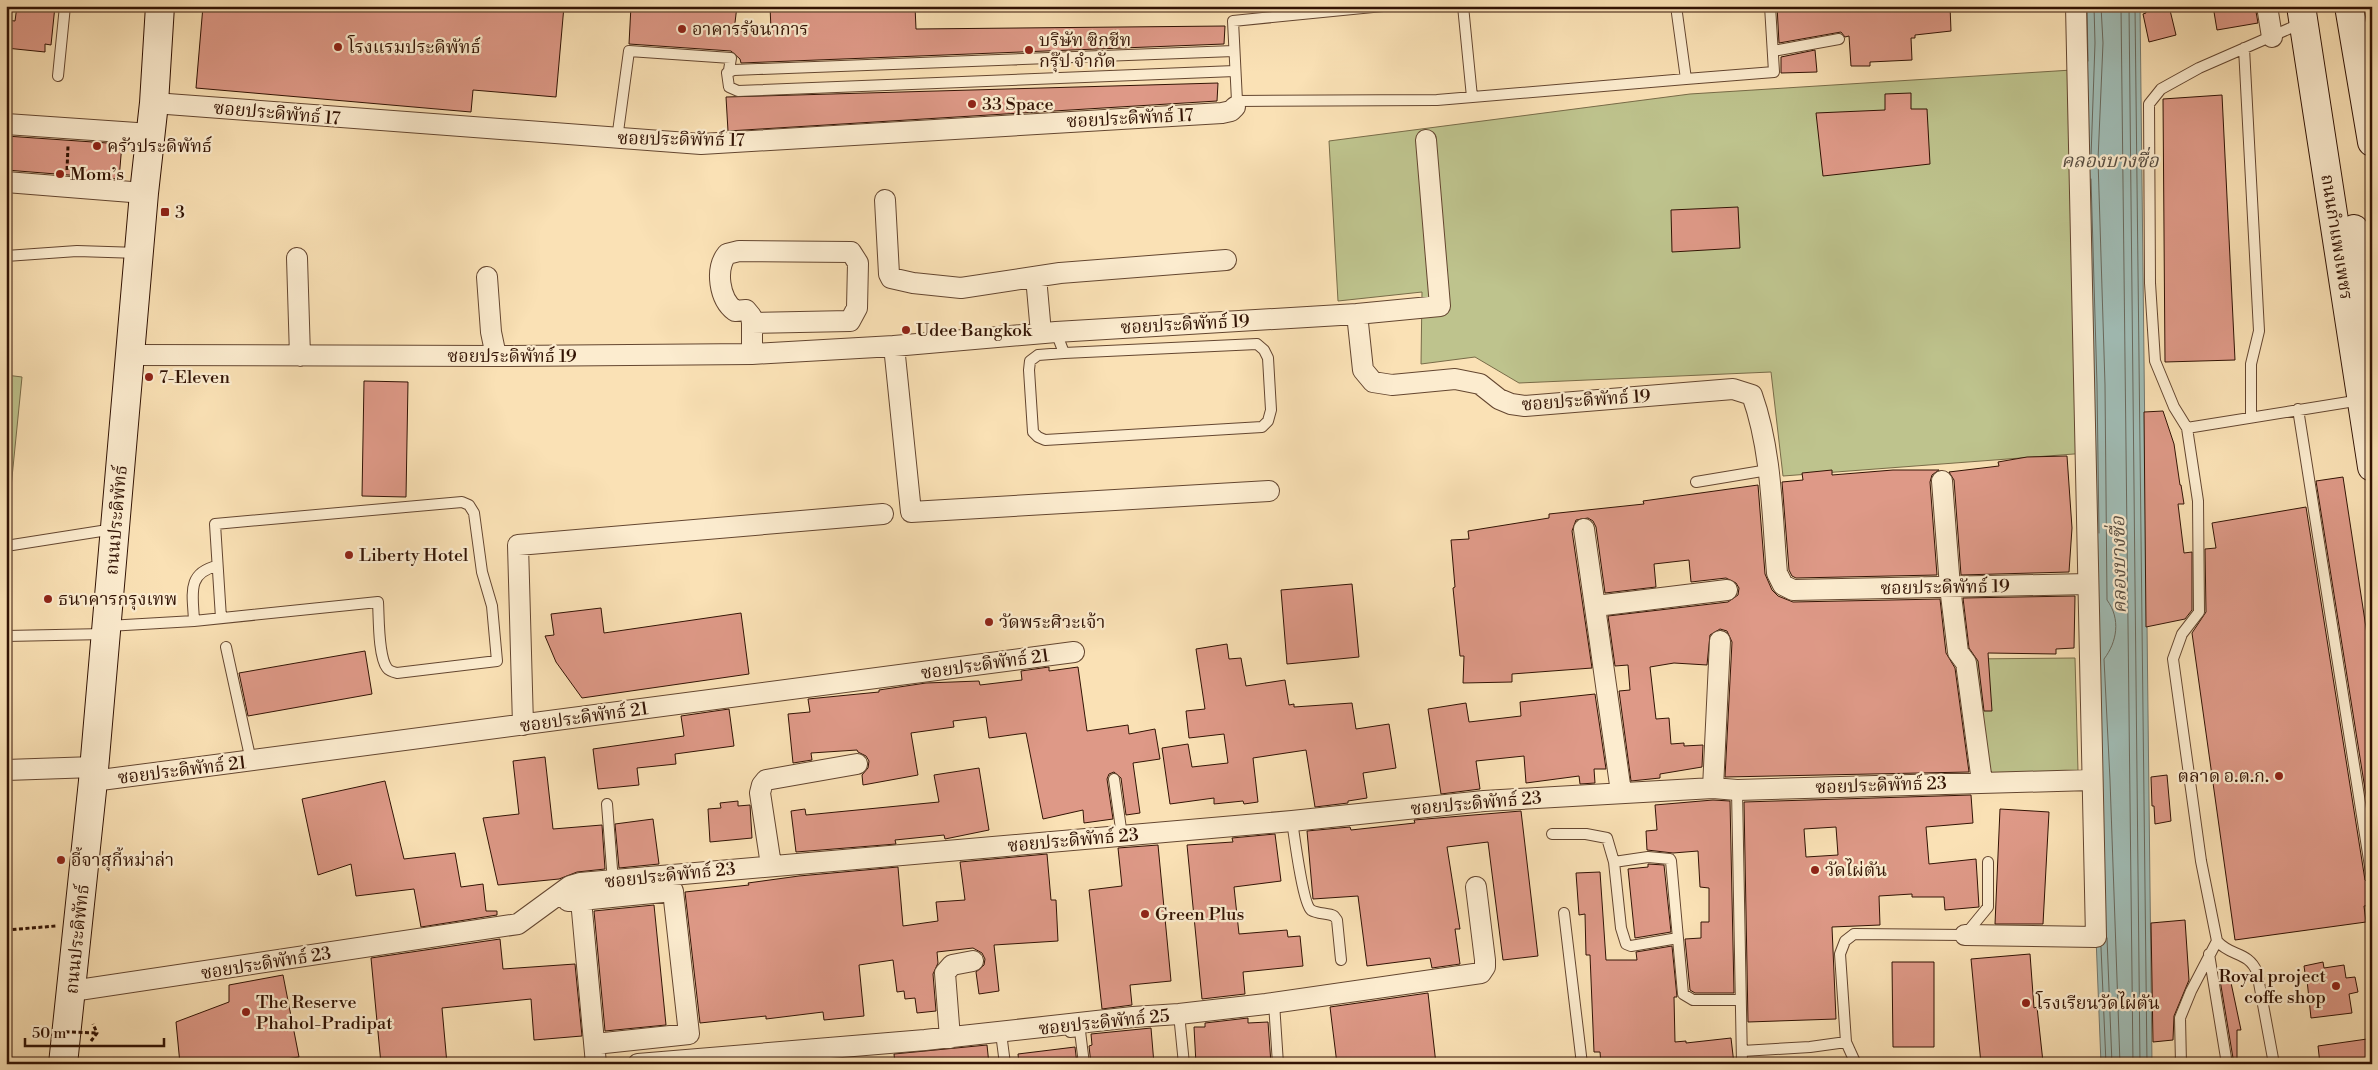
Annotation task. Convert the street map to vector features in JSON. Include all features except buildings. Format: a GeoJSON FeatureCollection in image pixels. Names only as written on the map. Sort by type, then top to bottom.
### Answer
{"type":"FeatureCollection","features":[{"type":"Feature","properties":{"kind":"main road","name":"ถนนประดิพัทธ์"},"geometry":{"type":"LineString","coordinates":[[64,1064],[93,774],[144,193],[154,104],[160,6]]}},
{"type":"Feature","properties":{"kind":"main road"},"geometry":{"type":"LineString","coordinates":[[2349,6],[2372,142]]}},
{"type":"Feature","properties":{"kind":"main road"},"geometry":{"type":"LineString","coordinates":[[2304,24],[2333,119],[2372,331]]}},
{"type":"Feature","properties":{"kind":"main road","name":"ถนนกำแพงเพชร"},"geometry":{"type":"LineString","coordinates":[[2304,24],[2372,467]]}},
{"type":"Feature","properties":{"kind":"street"},"geometry":{"type":"LineString","coordinates":[[1965,935],[2096,937],[2076,6]]}},
{"type":"Feature","properties":{"kind":"street"},"geometry":{"type":"LineString","coordinates":[[2267,6],[2272,37]]}},
{"type":"Feature","properties":{"kind":"street","name":"ซอยประดิพัทธ์ 17"},"geometry":{"type":"LineString","coordinates":[[154,104],[617,139],[711,143],[1222,113],[1231,111],[1236,104]]}},
{"type":"Feature","properties":{"kind":"street"},"geometry":{"type":"LineString","coordinates":[[6,124],[151,134]]}},
{"type":"Feature","properties":{"kind":"street"},"geometry":{"type":"LineString","coordinates":[[1357,314],[1440,306],[1426,140]]}},
{"type":"Feature","properties":{"kind":"street"},"geometry":{"type":"LineString","coordinates":[[6,182],[144,193]]}},
{"type":"Feature","properties":{"kind":"street"},"geometry":{"type":"LineString","coordinates":[[885,200],[887,265],[891,278],[913,284],[961,288],[1036,276],[1226,260]]}},
{"type":"Feature","properties":{"kind":"street"},"geometry":{"type":"LineString","coordinates":[[752,323],[850,321],[857,308],[856,259],[851,252],[739,251],[727,254],[722,260],[720,275],[725,301],[735,311],[746,310],[751,316],[752,354]]}},
{"type":"Feature","properties":{"kind":"street"},"geometry":{"type":"LineString","coordinates":[[297,258],[300,356]]}},
{"type":"Feature","properties":{"kind":"street"},"geometry":{"type":"LineString","coordinates":[[1036,276],[1048,332]]}},
{"type":"Feature","properties":{"kind":"street"},"geometry":{"type":"LineString","coordinates":[[487,277],[496,356]]}},
{"type":"Feature","properties":{"kind":"street","name":"ซอยประดิพัทธ์ 19"},"geometry":{"type":"LineString","coordinates":[[131,355],[496,356],[752,354],[894,346],[1048,332],[1357,314],[1363,370],[1373,382],[1392,385],[1455,379],[1480,384],[1499,399],[1525,406],[1734,388],[1752,395],[1760,416],[1768,470],[1778,573],[1783,585],[1793,590],[2088,584]]}},
{"type":"Feature","properties":{"kind":"street"},"geometry":{"type":"LineString","coordinates":[[894,346],[910,512],[1269,491]]}},
{"type":"Feature","properties":{"kind":"street"},"geometry":{"type":"LineString","coordinates":[[1942,482],[1950,587],[1958,652],[1966,663],[1982,782]]}},
{"type":"Feature","properties":{"kind":"street"},"geometry":{"type":"LineString","coordinates":[[523,725],[518,545],[883,514]]}},
{"type":"Feature","properties":{"kind":"street"},"geometry":{"type":"LineString","coordinates":[[1584,529],[1621,792]]}},
{"type":"Feature","properties":{"kind":"street"},"geometry":{"type":"LineString","coordinates":[[1596,606],[1727,590]]}},
{"type":"Feature","properties":{"kind":"street"},"geometry":{"type":"LineString","coordinates":[[1713,788],[1720,641]]}},
{"type":"Feature","properties":{"kind":"street","name":"ซอยประดิพัทธ์ 21"},"geometry":{"type":"LineString","coordinates":[[6,770],[93,774],[251,761],[1074,652]]}},
{"type":"Feature","properties":{"kind":"street"},"geometry":{"type":"LineString","coordinates":[[771,865],[760,793],[762,785],[766,780],[857,764]]}},
{"type":"Feature","properties":{"kind":"street","name":"ซอยประดิพัทธ์ 23"},"geometry":{"type":"LineString","coordinates":[[72,991],[518,924],[570,886],[580,883],[613,882],[771,865],[1292,821],[1484,801],[1713,788],[1737,790],[2091,780]]}},
{"type":"Feature","properties":{"kind":"street","name":"ซอยประดิพัทธ์ 25"},"geometry":{"type":"LineString","coordinates":[[638,1064],[950,1038],[1002,1036],[1133,1017],[1179,1014],[1274,1003],[1481,973],[1485,968],[1485,960],[1476,887]]}},
{"type":"Feature","properties":{"kind":"street"},"geometry":{"type":"LineString","coordinates":[[546,904],[673,891],[689,1034],[595,1044]]}},
{"type":"Feature","properties":{"kind":"street"},"geometry":{"type":"LineString","coordinates":[[581,900],[596,1064]]}},
{"type":"Feature","properties":{"kind":"street"},"geometry":{"type":"LineString","coordinates":[[950,1038],[946,973],[952,965],[974,961]]}},
{"type":"Feature","properties":{"kind":"lane"},"geometry":{"type":"LineString","coordinates":[[58,76],[65,6]]}},
{"type":"Feature","properties":{"kind":"lane"},"geometry":{"type":"LineString","coordinates":[[1383,6],[1233,21],[1236,104],[1437,100],[1774,72],[1770,6]]}},
{"type":"Feature","properties":{"kind":"lane"},"geometry":{"type":"LineString","coordinates":[[1463,6],[1472,97]]}},
{"type":"Feature","properties":{"kind":"lane"},"geometry":{"type":"LineString","coordinates":[[1676,6],[1686,79]]}},
{"type":"Feature","properties":{"kind":"lane"},"geometry":{"type":"LineString","coordinates":[[2274,1064],[2257,972],[2248,958],[2224,949],[2217,942],[2201,861],[2173,659],[2182,634],[2199,612],[2198,501],[2187,428],[2174,407],[2155,361],[2150,283],[2149,104],[2161,89],[2199,68],[2304,24]]}},
{"type":"Feature","properties":{"kind":"lane"},"geometry":{"type":"LineString","coordinates":[[1773,52],[1839,39]]}},
{"type":"Feature","properties":{"kind":"lane"},"geometry":{"type":"LineString","coordinates":[[2244,48],[2259,331],[2252,364],[2251,416]]}},
{"type":"Feature","properties":{"kind":"lane"},"geometry":{"type":"LineString","coordinates":[[617,139],[629,51],[731,58],[730,70],[727,73],[729,87],[738,91],[1235,70]]}},
{"type":"Feature","properties":{"kind":"lane"},"geometry":{"type":"LineString","coordinates":[[730,70],[999,58],[1234,51]]}},
{"type":"Feature","properties":{"kind":"lane"},"geometry":{"type":"LineString","coordinates":[[6,256],[77,252],[140,253]]}},
{"type":"Feature","properties":{"kind":"lane"},"geometry":{"type":"LineString","coordinates":[[1048,332],[1064,354]]}},
{"type":"Feature","properties":{"kind":"lane"},"geometry":{"type":"LineString","coordinates":[[1256,344],[1264,350],[1268,358],[1271,410],[1268,421],[1262,427],[1045,440],[1038,437],[1034,432],[1029,370],[1030,361],[1038,356],[1064,354],[1256,344]]}},
{"type":"Feature","properties":{"kind":"lane"},"geometry":{"type":"LineString","coordinates":[[2187,428],[2251,416],[2362,400]]}},
{"type":"Feature","properties":{"kind":"lane"},"geometry":{"type":"LineString","coordinates":[[2298,409],[2372,879]]}},
{"type":"Feature","properties":{"kind":"lane"},"geometry":{"type":"LineString","coordinates":[[1696,482],[1768,470]]}},
{"type":"Feature","properties":{"kind":"lane"},"geometry":{"type":"LineString","coordinates":[[6,636],[106,630],[378,602],[383,660],[387,669],[392,672],[397,673],[497,661],[492,606],[482,572],[474,512],[466,503],[215,524],[221,618]]}},
{"type":"Feature","properties":{"kind":"lane"},"geometry":{"type":"LineString","coordinates":[[6,546],[115,529]]}},
{"type":"Feature","properties":{"kind":"lane"},"geometry":{"type":"LineString","coordinates":[[194,621],[193,587],[198,574],[204,569],[218,566]]}},
{"type":"Feature","properties":{"kind":"lane"},"geometry":{"type":"LineString","coordinates":[[226,647],[251,761]]}},
{"type":"Feature","properties":{"kind":"lane"},"geometry":{"type":"LineString","coordinates":[[1114,779],[1122,836]]}},
{"type":"Feature","properties":{"kind":"lane"},"geometry":{"type":"LineString","coordinates":[[1737,790],[1739,1000],[1742,1064]]}},
{"type":"Feature","properties":{"kind":"lane"},"geometry":{"type":"LineString","coordinates":[[607,804],[613,882]]}},
{"type":"Feature","properties":{"kind":"lane"},"geometry":{"type":"LineString","coordinates":[[1292,821],[1304,891],[1309,907],[1311,910],[1330,914],[1336,920],[1342,960]]}},
{"type":"Feature","properties":{"kind":"lane"},"geometry":{"type":"LineString","coordinates":[[1552,834],[1586,834],[1607,838],[1614,862],[1621,928],[1626,944],[1631,946],[1678,938]]}},
{"type":"Feature","properties":{"kind":"lane"},"geometry":{"type":"LineString","coordinates":[[1614,862],[1648,857],[1670,859],[1683,994],[1694,1000],[1739,1000]]}},
{"type":"Feature","properties":{"kind":"lane"},"geometry":{"type":"LineString","coordinates":[[1856,1064],[1846,1042],[1840,954],[1845,941],[1854,934],[1965,935],[1988,907],[1988,862]]}},
{"type":"Feature","properties":{"kind":"lane"},"geometry":{"type":"LineString","coordinates":[[1564,913],[1582,1064]]}},
{"type":"Feature","properties":{"kind":"lane"},"geometry":{"type":"LineString","coordinates":[[2181,1064],[2180,1018],[2209,954],[2217,942]]}},
{"type":"Feature","properties":{"kind":"lane"},"geometry":{"type":"LineString","coordinates":[[2209,954],[2227,1064]]}},
{"type":"Feature","properties":{"kind":"lane"},"geometry":{"type":"LineString","coordinates":[[1274,1003],[1278,1064]]}},
{"type":"Feature","properties":{"kind":"lane"},"geometry":{"type":"LineString","coordinates":[[1179,1014],[1184,1064]]}},
{"type":"Feature","properties":{"kind":"lane"},"geometry":{"type":"LineString","coordinates":[[1005,1064],[1002,1036],[1080,1031],[1084,1064]]}},
{"type":"Feature","properties":{"kind":"lane"},"geometry":{"type":"LineString","coordinates":[[1742,1051],[1810,1047],[1846,1042]]}},
{"type":"Feature","properties":{"kind":"path"},"geometry":{"type":"LineString","coordinates":[[66,188],[70,128]]}},
{"type":"Feature","properties":{"kind":"path"},"geometry":{"type":"LineString","coordinates":[[6,930],[64,925]]}},
{"type":"Feature","properties":{"kind":"path"},"geometry":{"type":"LineString","coordinates":[[93,1024],[97,1033]]}},
{"type":"Feature","properties":{"kind":"path"},"geometry":{"type":"LineString","coordinates":[[46,1031],[97,1033]]}},
{"type":"Feature","properties":{"kind":"path"},"geometry":{"type":"LineString","coordinates":[[91,1041],[97,1033]]}},
{"type":"Feature","properties":{"kind":"green space"},"geometry":{"type":"Polygon","coordinates":[[[2072,70],[2087,453],[1783,476],[1771,372],[1519,383],[1475,357],[1421,364],[1422,292],[1338,301],[1329,141],[1690,94],[2072,70]]]}},
{"type":"Feature","properties":{"kind":"green space"},"geometry":{"type":"Polygon","coordinates":[[[6,375],[22,377],[6,538],[6,375]]]}},
{"type":"Feature","properties":{"kind":"green space"},"geometry":{"type":"Polygon","coordinates":[[[2075,658],[2078,771],[1983,774],[1968,659],[2075,658]]]}},
{"type":"Feature","properties":{"kind":"water","name":"คลองบางซื่อ"},"geometry":{"type":"Polygon","coordinates":[[[2082,6],[2140,6],[2152,1064],[2101,1064],[2096,937],[2082,6]]]}},
{"type":"Feature","properties":{"kind":"place","name":"อาคารรัจนาการ"},"geometry":{"type":"Point","coordinates":[682,29]}},
{"type":"Feature","properties":{"kind":"place","name":"โรงแรมประดิพัทธ์"},"geometry":{"type":"Point","coordinates":[338,47]}},
{"type":"Feature","properties":{"kind":"place","name":"บริษัท ซิกชีท กรุ๊ป จำกัด"},"geometry":{"type":"Point","coordinates":[1029,50]}},
{"type":"Feature","properties":{"kind":"place","name":"33 Space"},"geometry":{"type":"Point","coordinates":[972,104]}},
{"type":"Feature","properties":{"kind":"place","name":"ครัวประดิพัทธ์"},"geometry":{"type":"Point","coordinates":[97,146]}},
{"type":"Feature","properties":{"kind":"place","name":"Mom’s"},"geometry":{"type":"Point","coordinates":[60,174]}},
{"type":"Feature","properties":{"kind":"place","name":"3"},"geometry":{"type":"Point","coordinates":[165,212]}},
{"type":"Feature","properties":{"kind":"place","name":"Udee Bangkok"},"geometry":{"type":"Point","coordinates":[906,330]}},
{"type":"Feature","properties":{"kind":"place","name":"7-Eleven"},"geometry":{"type":"Point","coordinates":[149,377]}},
{"type":"Feature","properties":{"kind":"place","name":"Liberty Hotel"},"geometry":{"type":"Point","coordinates":[349,555]}},
{"type":"Feature","properties":{"kind":"place","name":"ธนาคารกรุงเทพ"},"geometry":{"type":"Point","coordinates":[48,599]}},
{"type":"Feature","properties":{"kind":"place","name":"วัดพระศิวะเจ้า"},"geometry":{"type":"Point","coordinates":[989,622]}},
{"type":"Feature","properties":{"kind":"place","name":"ตลาด อ.ต.ก."},"geometry":{"type":"Point","coordinates":[2279,776]}},
{"type":"Feature","properties":{"kind":"place","name":"อี้จาสุกี้หม่าล่า"},"geometry":{"type":"Point","coordinates":[61,860]}},
{"type":"Feature","properties":{"kind":"place","name":"วัดไผ่ตัน"},"geometry":{"type":"Point","coordinates":[1815,870]}},
{"type":"Feature","properties":{"kind":"place","name":"Green Plus"},"geometry":{"type":"Point","coordinates":[1145,914]}},
{"type":"Feature","properties":{"kind":"place","name":"Royal project coffe shop"},"geometry":{"type":"Point","coordinates":[2336,986]}},
{"type":"Feature","properties":{"kind":"place","name":"โรงเรียนวัดไผ่ตัน"},"geometry":{"type":"Point","coordinates":[2026,1003]}},
{"type":"Feature","properties":{"kind":"place","name":"The Reserve Phahol-Pradipat"},"geometry":{"type":"Point","coordinates":[246,1012]}}]}
